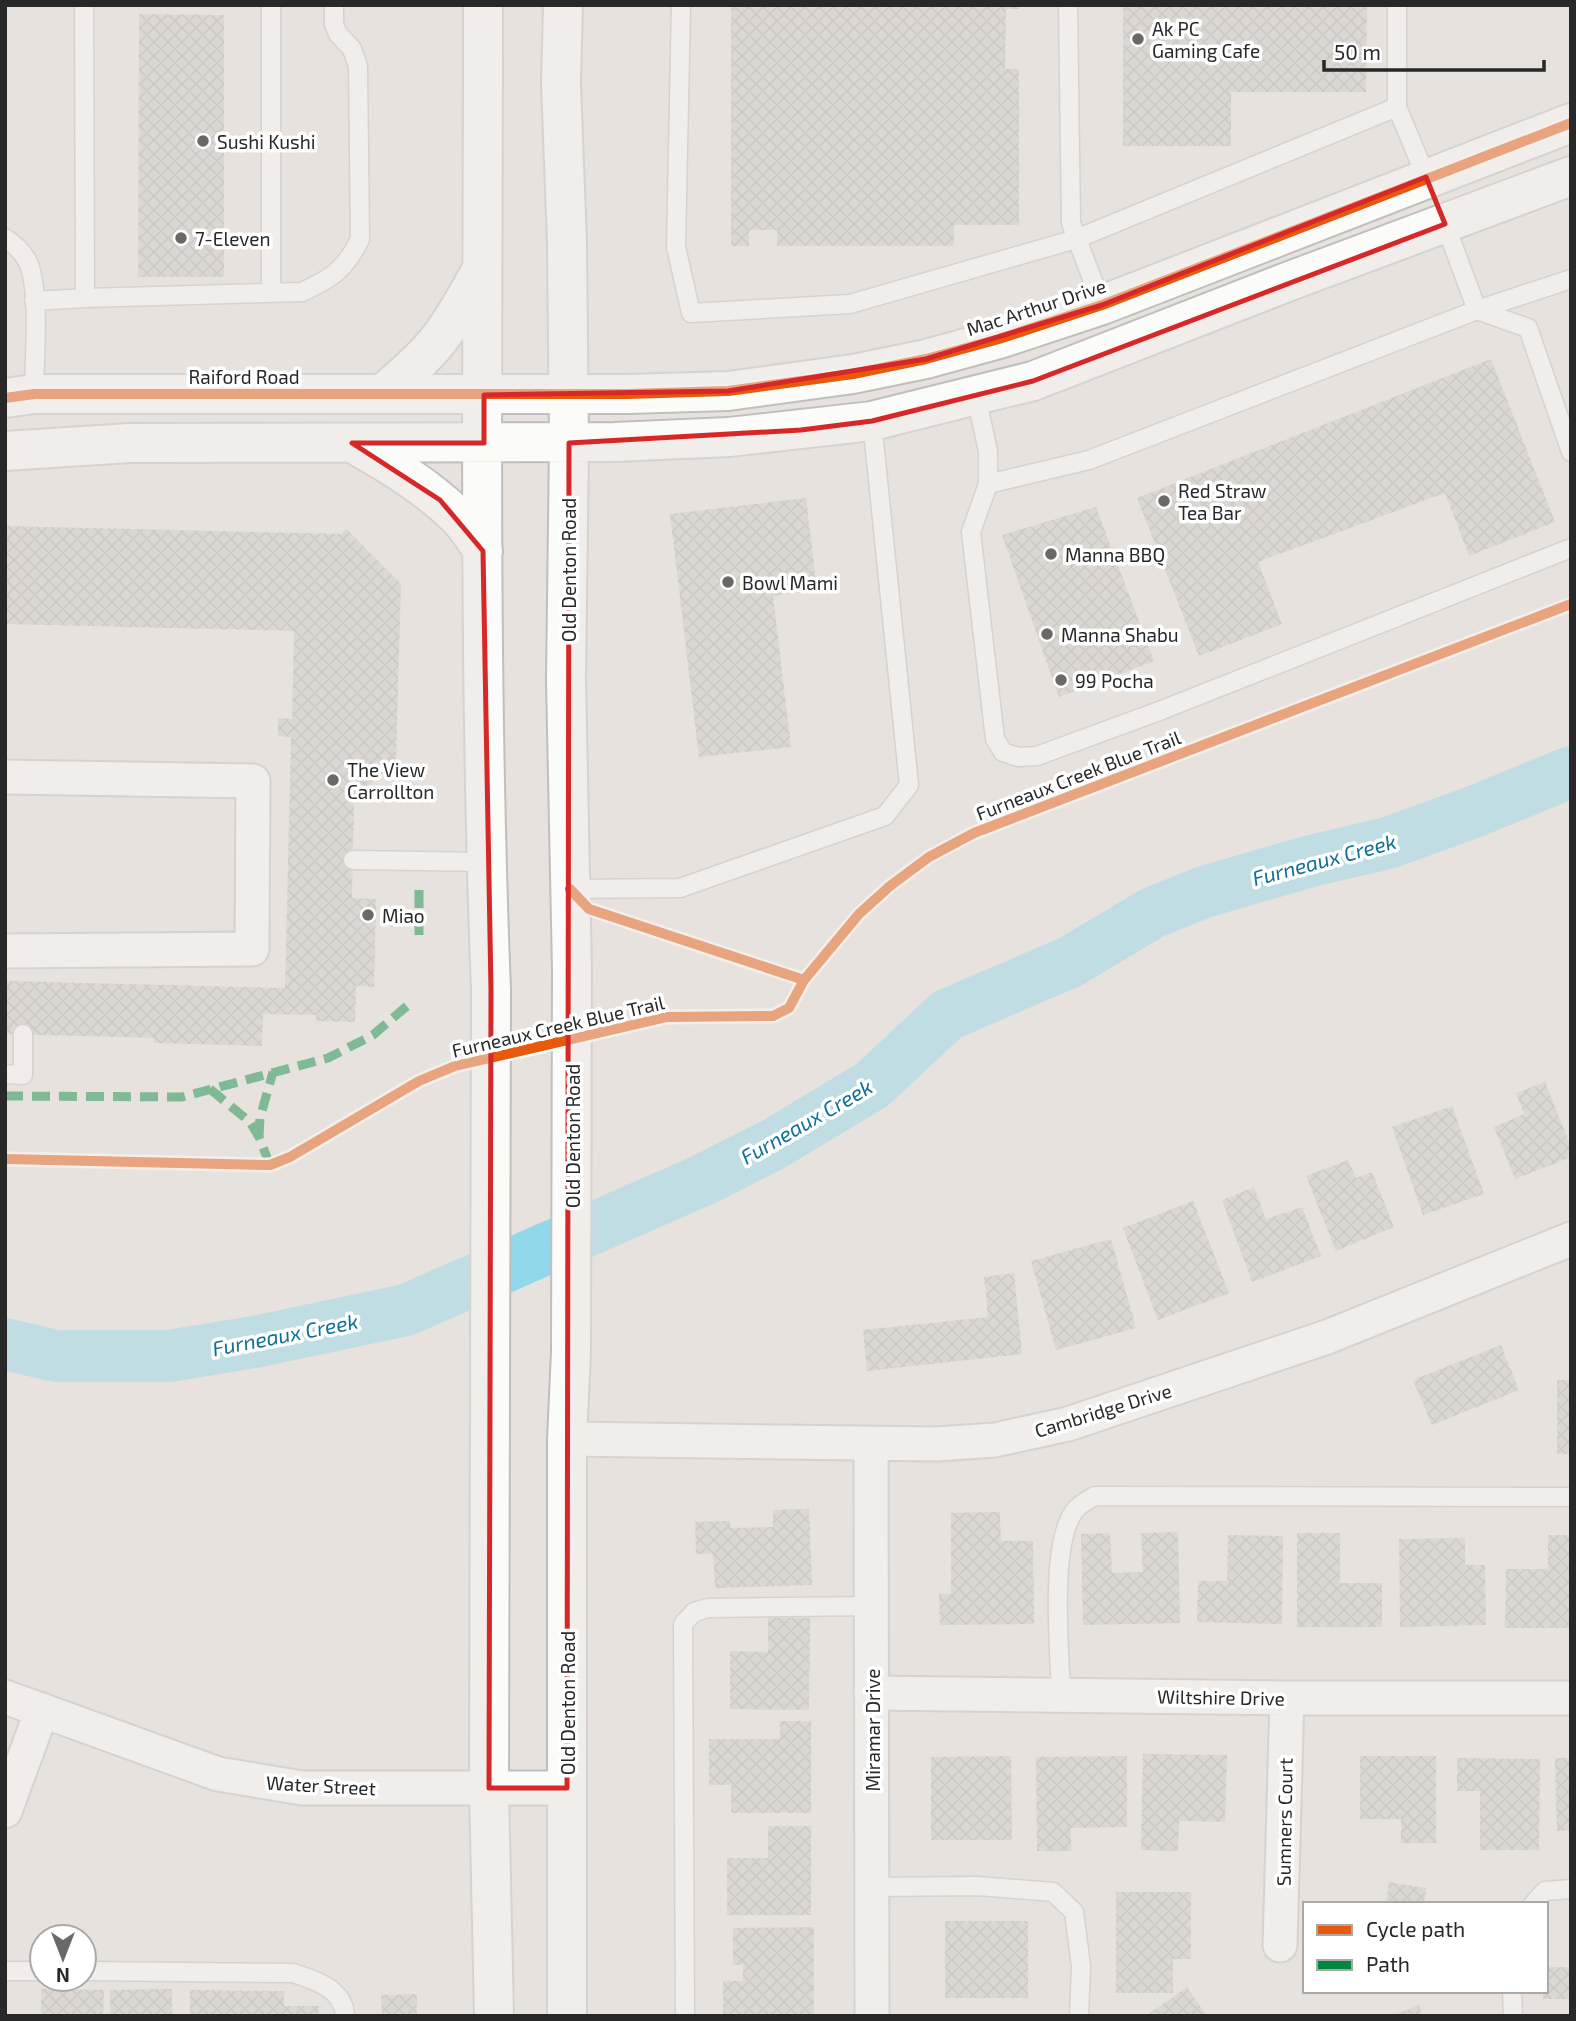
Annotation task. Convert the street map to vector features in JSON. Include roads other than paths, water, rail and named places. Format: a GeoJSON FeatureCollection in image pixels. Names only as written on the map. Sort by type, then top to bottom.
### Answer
{"type":"FeatureCollection","features":[{"type":"Feature","properties":{"kind":"main road"},"geometry":{"type":"LineString","coordinates":[[483,5],[483,551],[486,862],[491,990],[489,1788],[494,2016]]}},
{"type":"Feature","properties":{"kind":"main road","name":"Old Denton Road"},"geometry":{"type":"LineString","coordinates":[[563,5],[561,84],[567,243],[569,443],[566,680],[572,970],[571,1352],[567,1439],[567,2016]]}},
{"type":"Feature","properties":{"kind":"main road","name":"Mac Arthur Drive"},"geometry":{"type":"LineString","coordinates":[[484,395],[728,391],[853,374],[926,359],[999,339],[1102,305],[1426,177],[1571,123]]}},
{"type":"Feature","properties":{"kind":"main road"},"geometry":{"type":"LineString","coordinates":[[5,452],[130,443],[569,443],[729,437],[872,421],[1033,381],[1571,176]]}},
{"type":"Feature","properties":{"kind":"main road"},"geometry":{"type":"LineString","coordinates":[[1426,177],[1445,223]]}},
{"type":"Feature","properties":{"kind":"main road"},"geometry":{"type":"LineString","coordinates":[[384,393],[436,343],[454,319],[483,267]]}},
{"type":"Feature","properties":{"kind":"main road","name":"Raiford Road"},"geometry":{"type":"LineString","coordinates":[[20,396],[384,393],[484,395]]}},
{"type":"Feature","properties":{"kind":"main road"},"geometry":{"type":"LineString","coordinates":[[352,443],[410,476],[430,492],[459,517],[483,551]]}},
{"type":"Feature","properties":{"kind":"street"},"geometry":{"type":"LineString","coordinates":[[5,777],[253,781],[251,949],[5,951]]}},
{"type":"Feature","properties":{"kind":"street","name":"Cambridge Drive"},"geometry":{"type":"LineString","coordinates":[[567,1439],[871,1444],[937,1444],[995,1440],[1068,1424],[1326,1337],[1571,1239]]}},
{"type":"Feature","properties":{"kind":"street","name":"Miramar Drive"},"geometry":{"type":"LineString","coordinates":[[871,1444],[872,2016]]}},
{"type":"Feature","properties":{"kind":"street","name":"Wiltshire Drive"},"geometry":{"type":"LineString","coordinates":[[871,1693],[1571,1698]]}},
{"type":"Feature","properties":{"kind":"street","name":"Water Street"},"geometry":{"type":"LineString","coordinates":[[5,1697],[218,1774],[253,1781],[302,1788],[567,1788]]}},
{"type":"Feature","properties":{"kind":"street","name":"Sumners Court"},"geometry":{"type":"LineString","coordinates":[[1280,1945],[1287,1698]]}},
{"type":"Feature","properties":{"kind":"street"},"geometry":{"type":"LineString","coordinates":[[5,1811],[42,1710]]}},
{"type":"Feature","properties":{"kind":"lane"},"geometry":{"type":"LineString","coordinates":[[84,5],[85,298]]}},
{"type":"Feature","properties":{"kind":"lane"},"geometry":{"type":"LineString","coordinates":[[271,5],[271,293]]}},
{"type":"Feature","properties":{"kind":"lane"},"geometry":{"type":"LineString","coordinates":[[34,301],[302,292],[331,279],[350,259],[360,239],[358,66],[352,49],[338,34],[334,24],[334,5]]}},
{"type":"Feature","properties":{"kind":"lane"},"geometry":{"type":"LineString","coordinates":[[681,5],[676,247],[691,313],[850,304],[1076,239],[1397,107]]}},
{"type":"Feature","properties":{"kind":"lane"},"geometry":{"type":"LineString","coordinates":[[1068,5],[1070,223],[1102,305]]}},
{"type":"Feature","properties":{"kind":"lane"},"geometry":{"type":"LineString","coordinates":[[1397,5],[1397,107],[1426,177]]}},
{"type":"Feature","properties":{"kind":"lane"},"geometry":{"type":"LineString","coordinates":[[1445,223],[1477,310]]}},
{"type":"Feature","properties":{"kind":"lane"},"geometry":{"type":"LineString","coordinates":[[5,238],[16,245],[28,262],[34,301],[20,396]]}},
{"type":"Feature","properties":{"kind":"lane"},"geometry":{"type":"LineString","coordinates":[[988,484],[1089,460],[1477,310],[1571,279]]}},
{"type":"Feature","properties":{"kind":"lane"},"geometry":{"type":"LineString","coordinates":[[1477,310],[1528,328],[1571,452]]}},
{"type":"Feature","properties":{"kind":"lane"},"geometry":{"type":"LineString","coordinates":[[976,396],[988,451],[988,484],[971,532],[995,739],[1003,752],[1018,757],[1037,756],[1162,710],[1571,548]]}},
{"type":"Feature","properties":{"kind":"lane"},"geometry":{"type":"LineString","coordinates":[[570,889],[680,888],[885,816],[909,785],[872,421]]}},
{"type":"Feature","properties":{"kind":"lane"},"geometry":{"type":"LineString","coordinates":[[353,860],[486,862]]}},
{"type":"Feature","properties":{"kind":"lane"},"geometry":{"type":"LineString","coordinates":[[5,1074],[23,1075],[23,1034]]}},
{"type":"Feature","properties":{"kind":"lane"},"geometry":{"type":"LineString","coordinates":[[1062,1695],[1058,1600],[1062,1538],[1076,1508],[1095,1496],[1571,1497]]}},
{"type":"Feature","properties":{"kind":"lane"},"geometry":{"type":"LineString","coordinates":[[685,2016],[683,1624],[694,1612],[708,1608],[871,1606]]}},
{"type":"Feature","properties":{"kind":"lane"},"geometry":{"type":"LineString","coordinates":[[873,1887],[978,1886],[1053,1892],[1074,1912],[1081,1966],[1079,2016]]}},
{"type":"Feature","properties":{"kind":"lane"},"geometry":{"type":"LineString","coordinates":[[1535,1902],[1545,1891],[1571,1889]]}},
{"type":"Feature","properties":{"kind":"lane"},"geometry":{"type":"LineString","coordinates":[[5,1970],[28,1971]]}},
{"type":"Feature","properties":{"kind":"lane"},"geometry":{"type":"LineString","coordinates":[[98,1971],[293,1973],[317,1981],[335,1993],[345,2010],[345,2016]]}},
{"type":"Feature","properties":{"kind":"lane"},"geometry":{"type":"LineString","coordinates":[[1512,1993],[1513,2016]]}},
{"type":"Feature","properties":{"kind":"waterway","name":"Furneaux Creek"},"geometry":{"type":"LineString","coordinates":[[5,1344],[56,1356],[169,1356],[254,1342],[406,1310],[703,1180],[774,1144],[872,1085],[947,1015],[1070,962],[1152,913],[1204,892],[1311,861],[1388,843],[1571,772]]}},
{"type":"Feature","properties":{"kind":"place","name":"Ak PC Gaming Cafe"},"geometry":{"type":"Point","coordinates":[1138,39]}},
{"type":"Feature","properties":{"kind":"place","name":"Sushi Kushi"},"geometry":{"type":"Point","coordinates":[203,141]}},
{"type":"Feature","properties":{"kind":"place","name":"7-Eleven"},"geometry":{"type":"Point","coordinates":[181,238]}},
{"type":"Feature","properties":{"kind":"place","name":"Red Straw Tea Bar"},"geometry":{"type":"Point","coordinates":[1164,501]}},
{"type":"Feature","properties":{"kind":"place","name":"Manna BBQ"},"geometry":{"type":"Point","coordinates":[1051,554]}},
{"type":"Feature","properties":{"kind":"place","name":"Bowl Mami"},"geometry":{"type":"Point","coordinates":[728,582]}},
{"type":"Feature","properties":{"kind":"place","name":"Manna Shabu"},"geometry":{"type":"Point","coordinates":[1047,634]}},
{"type":"Feature","properties":{"kind":"place","name":"99 Pocha"},"geometry":{"type":"Point","coordinates":[1061,680]}},
{"type":"Feature","properties":{"kind":"place","name":"The View Carrollton"},"geometry":{"type":"Point","coordinates":[333,780]}},
{"type":"Feature","properties":{"kind":"place","name":"Miao"},"geometry":{"type":"Point","coordinates":[368,915]}}]}
